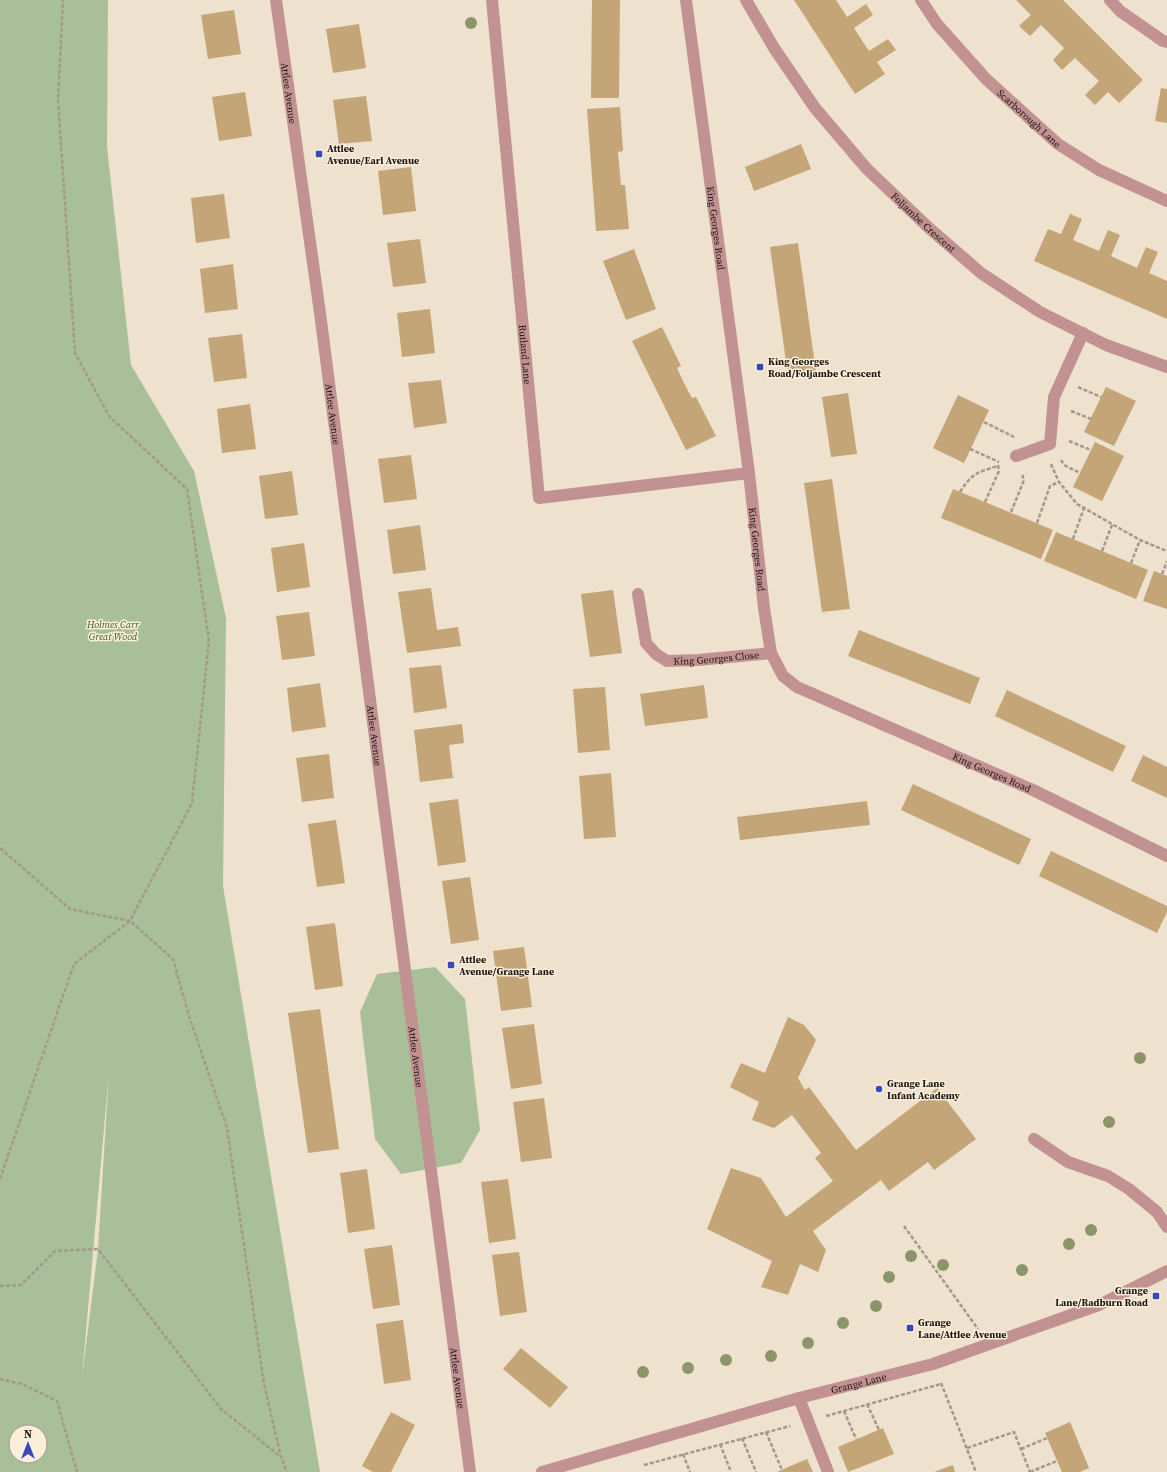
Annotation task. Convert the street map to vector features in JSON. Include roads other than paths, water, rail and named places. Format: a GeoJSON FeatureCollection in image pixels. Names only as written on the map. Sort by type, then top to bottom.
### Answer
{"type":"FeatureCollection","features":[{"type":"Feature","properties":{"kind":"street","name":"Attlee Avenue"},"geometry":{"type":"LineString","coordinates":[[276,0],[322,320],[470,1472]]}},
{"type":"Feature","properties":{"kind":"street","name":"Rutland Lane"},"geometry":{"type":"LineString","coordinates":[[492,0],[539,498],[749,472]]}},
{"type":"Feature","properties":{"kind":"street","name":"King Georges Road"},"geometry":{"type":"LineString","coordinates":[[686,0],[749,472],[764,608],[771,653],[783,676],[797,687],[1033,790],[1167,856]]}},
{"type":"Feature","properties":{"kind":"street","name":"Foljambe Crescent"},"geometry":{"type":"LineString","coordinates":[[746,0],[774,48],[815,108],[867,169],[929,228],[981,273],[1040,312],[1106,344],[1167,367]]}},
{"type":"Feature","properties":{"kind":"street","name":"Scarborough Lane"},"geometry":{"type":"LineString","coordinates":[[921,0],[938,24],[986,79],[1058,144],[1099,170],[1167,201]]}},
{"type":"Feature","properties":{"kind":"street"},"geometry":{"type":"LineString","coordinates":[[1110,0],[1120,11],[1163,41],[1167,42]]}},
{"type":"Feature","properties":{"kind":"street"},"geometry":{"type":"LineString","coordinates":[[1022,454],[1046,446],[1054,397],[1083,333]]}},
{"type":"Feature","properties":{"kind":"street","name":"King Georges Close"},"geometry":{"type":"LineString","coordinates":[[638,594],[646,643],[656,654],[667,661],[698,660],[771,653]]}},
{"type":"Feature","properties":{"kind":"street"},"geometry":{"type":"LineString","coordinates":[[1034,1139],[1068,1162],[1108,1176],[1129,1189],[1157,1212],[1167,1227]]}},
{"type":"Feature","properties":{"kind":"street","name":"Grange Lane"},"geometry":{"type":"LineString","coordinates":[[542,1472],[799,1398],[933,1364],[1099,1304],[1167,1271]]}},
{"type":"Feature","properties":{"kind":"street"},"geometry":{"type":"LineString","coordinates":[[799,1398],[828,1472]]}},
{"type":"Feature","properties":{"kind":"place","name":"Attlee Avenue/Earl Avenue"},"geometry":{"type":"Point","coordinates":[319,154]}},
{"type":"Feature","properties":{"kind":"place","name":"King Georges Road/Foljambe Crescent"},"geometry":{"type":"Point","coordinates":[760,367]}},
{"type":"Feature","properties":{"kind":"place","name":"Attlee Avenue/Grange Lane"},"geometry":{"type":"Point","coordinates":[451,965]}},
{"type":"Feature","properties":{"kind":"place","name":"Grange Lane Infant Academy"},"geometry":{"type":"Point","coordinates":[879,1089]}},
{"type":"Feature","properties":{"kind":"place","name":"Grange Lane/Radburn Road"},"geometry":{"type":"Point","coordinates":[1156,1296]}},
{"type":"Feature","properties":{"kind":"place","name":"Grange Lane/Attlee Avenue"},"geometry":{"type":"Point","coordinates":[910,1328]}},
{"type":"Feature","properties":{"kind":"park label","name":"Holmes Carr Great Wood"},"geometry":{"type":"Point","coordinates":[113,630]}}]}
